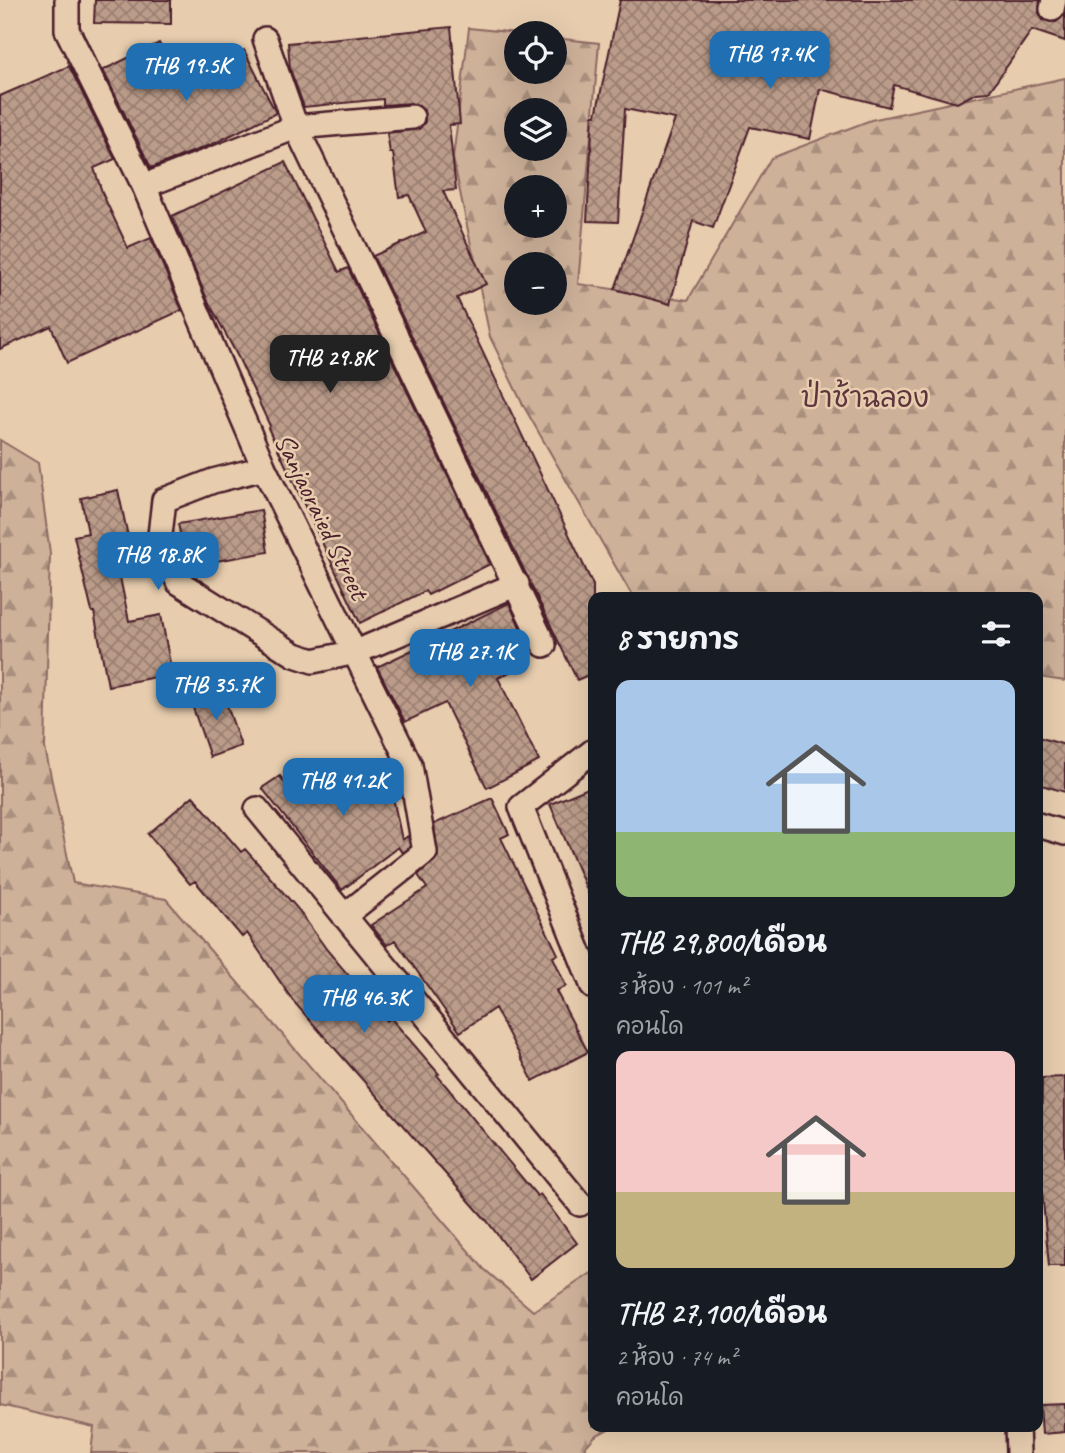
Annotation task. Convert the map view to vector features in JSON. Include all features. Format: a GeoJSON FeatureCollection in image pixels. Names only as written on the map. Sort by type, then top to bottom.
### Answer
{"type":"FeatureCollection","features":[{"type":"Feature","properties":{"kind":"street","name":"Sanjaoraied Street"},"geometry":{"type":"LineString","coordinates":[[67,0],[67,30],[144,186],[264,468],[410,765],[425,852],[344,916]]}},
{"type":"Feature","properties":{"kind":"street"},"geometry":{"type":"LineString","coordinates":[[265,39],[296,127],[544,645]]}},
{"type":"Feature","properties":{"kind":"street"},"geometry":{"type":"LineString","coordinates":[[144,186],[296,127],[412,117]]}},
{"type":"Feature","properties":{"kind":"street"},"geometry":{"type":"LineString","coordinates":[[264,468],[213,481],[164,500],[160,535],[178,582],[295,654],[313,660],[356,652],[517,584]]}},
{"type":"Feature","properties":{"kind":"street"},"geometry":{"type":"LineString","coordinates":[[588,755],[521,807],[588,974]]}},
{"type":"Feature","properties":{"kind":"street"},"geometry":{"type":"LineString","coordinates":[[257,809],[580,1204]]}},
{"type":"Feature","properties":{"kind":"street"},"geometry":{"type":"LineString","coordinates":[[1043,826],[1065,833]]}},
{"type":"Feature","properties":{"kind":"street"},"geometry":{"type":"LineString","coordinates":[[1017,1432],[1018,1453]]}},
{"type":"Feature","properties":{"kind":"green space","name":"ป่าช้าฉลอง"},"geometry":{"type":"Polygon","coordinates":[[[469,28],[504,32],[504,84],[567,84],[567,39],[599,43],[578,284],[688,300],[771,158],[871,120],[1065,78],[1065,681],[1043,678],[1043,592],[630,592],[523,405],[490,337],[453,158],[469,28]]]}},
{"type":"Feature","properties":{"kind":"green space"},"geometry":{"type":"Polygon","coordinates":[[[0,440],[38,463],[50,553],[45,748],[73,883],[166,899],[484,1269],[533,1311],[588,1275],[588,1432],[603,1432],[595,1436],[580,1453],[91,1453],[94,1427],[0,1405],[0,440]]]}},
{"type":"Feature","properties":{"kind":"building"},"geometry":{"type":"Polygon","coordinates":[[[95,0],[171,0],[171,24],[94,23],[95,0]]]}},
{"type":"Feature","properties":{"kind":"building"},"geometry":{"type":"Polygon","coordinates":[[[620,0],[1040,0],[1039,13],[1043,20],[1056,22],[1065,14],[1065,41],[1032,30],[989,92],[976,93],[957,103],[894,85],[889,107],[820,89],[810,139],[750,127],[713,228],[693,221],[670,304],[615,289],[675,119],[625,109],[618,222],[587,221],[593,115],[596,115],[620,0]]]}},
{"type":"Feature","properties":{"kind":"building"},"geometry":{"type":"Polygon","coordinates":[[[451,27],[460,124],[449,125],[456,190],[443,191],[486,284],[457,298],[593,585],[593,592],[588,592],[588,675],[577,680],[373,256],[426,232],[409,195],[399,197],[393,153],[390,153],[387,133],[419,129],[425,122],[424,110],[411,103],[383,105],[383,99],[304,107],[290,69],[288,43],[451,27]]]}},
{"type":"Feature","properties":{"kind":"building"},"geometry":{"type":"Polygon","coordinates":[[[159,43],[178,82],[244,50],[276,113],[215,143],[151,168],[103,70],[159,43]]]}},
{"type":"Feature","properties":{"kind":"building"},"geometry":{"type":"Polygon","coordinates":[[[69,66],[115,159],[94,168],[103,195],[128,248],[151,238],[182,310],[67,363],[51,326],[0,349],[0,96],[69,66]]]}},
{"type":"Feature","properties":{"kind":"building"},"geometry":{"type":"Polygon","coordinates":[[[285,162],[339,272],[348,268],[490,564],[428,595],[425,591],[360,623],[268,428],[270,426],[238,357],[207,299],[172,216],[285,162]]]}},
{"type":"Feature","properties":{"kind":"building"},"geometry":{"type":"Polygon","coordinates":[[[118,490],[132,555],[116,558],[129,621],[161,615],[172,674],[108,686],[94,612],[74,536],[88,533],[81,498],[118,490]]]}},
{"type":"Feature","properties":{"kind":"building"},"geometry":{"type":"Polygon","coordinates":[[[261,510],[268,552],[187,566],[178,524],[261,510]]]}},
{"type":"Feature","properties":{"kind":"building"},"geometry":{"type":"Polygon","coordinates":[[[509,603],[531,651],[519,657],[523,665],[498,678],[539,761],[487,788],[445,703],[405,722],[377,667],[509,603]]]}},
{"type":"Feature","properties":{"kind":"building"},"geometry":{"type":"Polygon","coordinates":[[[221,688],[241,746],[210,757],[190,699],[221,688]]]}},
{"type":"Feature","properties":{"kind":"building"},"geometry":{"type":"Polygon","coordinates":[[[1043,738],[1065,745],[1065,792],[1043,785],[1043,738]]]}},
{"type":"Feature","properties":{"kind":"building"},"geometry":{"type":"Polygon","coordinates":[[[385,760],[402,840],[408,836],[410,846],[402,853],[398,847],[342,890],[262,788],[280,776],[286,785],[385,760]]]}},
{"type":"Feature","properties":{"kind":"building"},"geometry":{"type":"Polygon","coordinates":[[[588,788],[588,892],[550,804],[588,788]]]}},
{"type":"Feature","properties":{"kind":"building"},"geometry":{"type":"Polygon","coordinates":[[[193,796],[241,852],[245,849],[297,908],[327,950],[387,1021],[391,1018],[439,1074],[437,1075],[537,1196],[540,1194],[577,1243],[531,1279],[487,1221],[293,1001],[247,933],[242,937],[195,881],[190,884],[148,834],[193,796]]]}},
{"type":"Feature","properties":{"kind":"building"},"geometry":{"type":"Polygon","coordinates":[[[492,798],[509,834],[501,838],[558,954],[553,957],[566,986],[556,991],[588,1052],[533,1081],[495,1008],[460,1032],[395,940],[387,945],[371,925],[427,888],[418,875],[438,856],[434,824],[492,798]]]}},
{"type":"Feature","properties":{"kind":"building"},"geometry":{"type":"Polygon","coordinates":[[[1065,1077],[1065,1266],[1049,1266],[1043,1202],[1043,1078],[1065,1077]]]}},
{"type":"Feature","properties":{"kind":"building"},"geometry":{"type":"Polygon","coordinates":[[[1065,1404],[1065,1432],[1042,1434],[1043,1405],[1065,1404]]]}}]}
